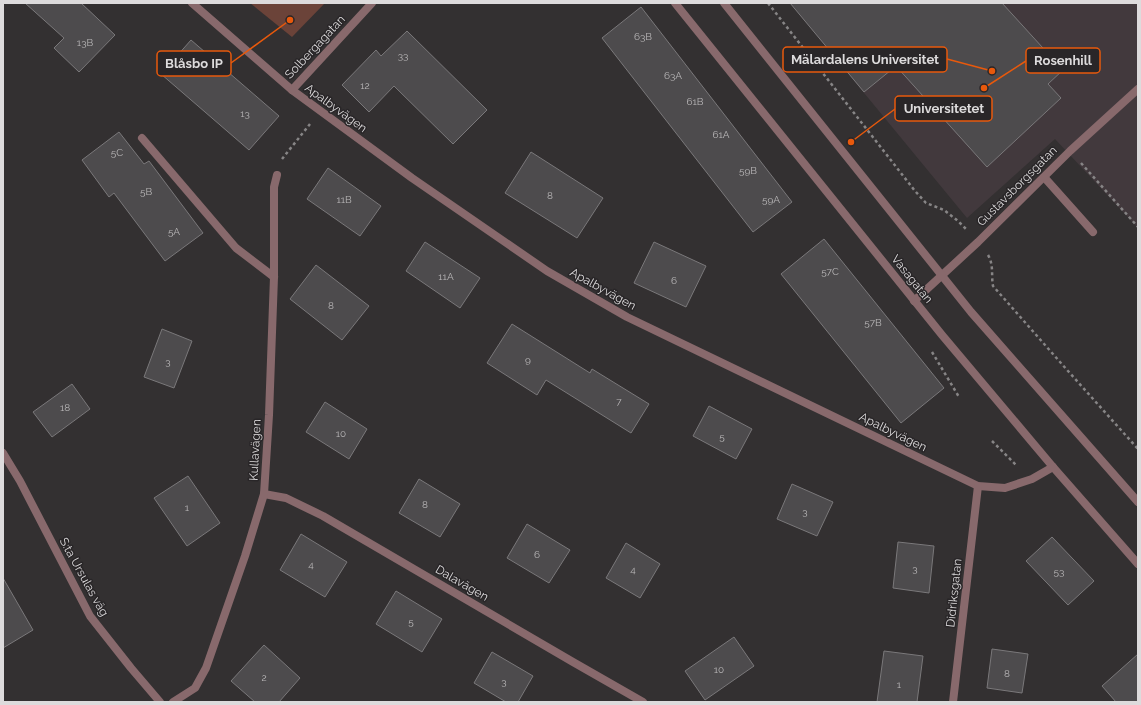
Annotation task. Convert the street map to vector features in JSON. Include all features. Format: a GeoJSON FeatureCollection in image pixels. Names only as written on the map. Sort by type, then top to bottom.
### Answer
{"type":"FeatureCollection","features":[{"type":"Feature","properties":{"kind":"street","name":"Apalbyvägen"},"geometry":{"type":"LineString","coordinates":[[192,3],[292,90],[412,178],[547,271],[614,309],[978,486],[1005,488],[1032,479],[1053,467]]}},
{"type":"Feature","properties":{"kind":"street","name":"Solbergagatan"},"geometry":{"type":"LineString","coordinates":[[292,90],[372,3]]}},
{"type":"Feature","properties":{"kind":"street","name":"Vasagatan"},"geometry":{"type":"LineString","coordinates":[[675,3],[914,301],[1053,467],[1138,564]]}},
{"type":"Feature","properties":{"kind":"street","name":"Vasagatan"},"geometry":{"type":"LineString","coordinates":[[724,3],[970,312],[1138,502]]}},
{"type":"Feature","properties":{"kind":"street","name":"Gustavsborgsgatan"},"geometry":{"type":"LineString","coordinates":[[914,301],[978,242],[1070,151],[1138,89]]}},
{"type":"Feature","properties":{"kind":"street"},"geometry":{"type":"LineString","coordinates":[[142,138],[236,248],[274,276]]}},
{"type":"Feature","properties":{"kind":"street","name":"Kullavägen"},"geometry":{"type":"LineString","coordinates":[[173,702],[195,688],[206,668],[245,556],[264,494],[269,415],[274,276],[274,187],[277,175]]}},
{"type":"Feature","properties":{"kind":"street"},"geometry":{"type":"LineString","coordinates":[[1044,177],[1093,232]]}},
{"type":"Feature","properties":{"kind":"street","name":"S:ta Ursulas väg"},"geometry":{"type":"LineString","coordinates":[[3,453],[20,481],[90,616],[160,702]]}},
{"type":"Feature","properties":{"kind":"street","name":"Didriksgatan"},"geometry":{"type":"LineString","coordinates":[[953,702],[978,486]]}},
{"type":"Feature","properties":{"kind":"street","name":"Dalavägen"},"geometry":{"type":"LineString","coordinates":[[264,494],[286,498],[323,516],[643,702]]}},
{"type":"Feature","properties":{"kind":"path"},"geometry":{"type":"LineString","coordinates":[[768,3],[915,191],[926,203],[944,210],[958,221],[978,242],[991,260],[993,266],[993,286],[1138,449]]}},
{"type":"Feature","properties":{"kind":"path"},"geometry":{"type":"LineString","coordinates":[[277,175],[282,158],[320,111]]}},
{"type":"Feature","properties":{"kind":"path"},"geometry":{"type":"LineString","coordinates":[[1070,151],[1138,226]]}},
{"type":"Feature","properties":{"kind":"path"},"geometry":{"type":"LineString","coordinates":[[928,346],[959,397]]}},
{"type":"Feature","properties":{"kind":"shaded area"},"geometry":{"type":"Polygon","coordinates":[[[250,3],[325,3],[292,37],[250,3]]]}},
{"type":"Feature","properties":{"kind":"shaded area"},"geometry":{"type":"Polygon","coordinates":[[[790,3],[1138,3],[1138,228],[1055,139],[967,218],[790,3]]]}},
{"type":"Feature","properties":{"kind":"building"},"geometry":{"type":"Polygon","coordinates":[[[25,3],[81,3],[115,35],[79,72],[54,48],[64,38],[25,3]]]}},
{"type":"Feature","properties":{"kind":"building"},"geometry":{"type":"Polygon","coordinates":[[[790,3],[1002,3],[1063,70],[1048,84],[1061,98],[987,167],[896,66],[864,92],[790,3]]]}},
{"type":"Feature","properties":{"kind":"building"},"geometry":{"type":"Polygon","coordinates":[[[641,7],[792,202],[753,232],[602,38],[641,7]]]}},
{"type":"Feature","properties":{"kind":"building"},"geometry":{"type":"Polygon","coordinates":[[[407,31],[487,110],[453,144],[394,86],[369,112],[342,85],[376,50],[381,56],[407,31]]]}},
{"type":"Feature","properties":{"kind":"building"},"geometry":{"type":"Polygon","coordinates":[[[191,40],[279,116],[249,150],[161,74],[191,40]]]}},
{"type":"Feature","properties":{"kind":"building"},"geometry":{"type":"Polygon","coordinates":[[[119,132],[144,164],[149,161],[203,233],[165,261],[114,193],[109,197],[82,160],[119,132]]]}},
{"type":"Feature","properties":{"kind":"building"},"geometry":{"type":"Polygon","coordinates":[[[531,152],[603,198],[577,238],[505,193],[531,152]]]}},
{"type":"Feature","properties":{"kind":"building"},"geometry":{"type":"Polygon","coordinates":[[[328,168],[381,206],[360,236],[307,199],[328,168]]]}},
{"type":"Feature","properties":{"kind":"building"},"geometry":{"type":"Polygon","coordinates":[[[824,239],[944,388],[901,423],[781,274],[824,239]]]}},
{"type":"Feature","properties":{"kind":"building"},"geometry":{"type":"Polygon","coordinates":[[[425,242],[480,278],[460,308],[406,271],[425,242]]]}},
{"type":"Feature","properties":{"kind":"building"},"geometry":{"type":"Polygon","coordinates":[[[654,242],[706,266],[686,307],[634,283],[654,242]]]}},
{"type":"Feature","properties":{"kind":"building"},"geometry":{"type":"Polygon","coordinates":[[[316,265],[369,306],[342,340],[290,299],[316,265]]]}},
{"type":"Feature","properties":{"kind":"building"},"geometry":{"type":"Polygon","coordinates":[[[512,324],[590,373],[592,369],[649,404],[631,433],[546,380],[537,395],[487,363],[512,324]]]}},
{"type":"Feature","properties":{"kind":"building"},"geometry":{"type":"Polygon","coordinates":[[[162,329],[192,341],[174,388],[144,377],[162,329]]]}},
{"type":"Feature","properties":{"kind":"building"},"geometry":{"type":"Polygon","coordinates":[[[72,384],[90,409],[52,437],[33,412],[72,384]]]}},
{"type":"Feature","properties":{"kind":"building"},"geometry":{"type":"Polygon","coordinates":[[[325,402],[367,429],[349,459],[306,432],[325,402]]]}},
{"type":"Feature","properties":{"kind":"building"},"geometry":{"type":"Polygon","coordinates":[[[709,406],[752,429],[736,459],[693,436],[709,406]]]}},
{"type":"Feature","properties":{"kind":"building"},"geometry":{"type":"Polygon","coordinates":[[[188,476],[220,523],[187,546],[154,498],[188,476]]]}},
{"type":"Feature","properties":{"kind":"building"},"geometry":{"type":"Polygon","coordinates":[[[419,479],[460,504],[440,537],[399,513],[419,479]]]}},
{"type":"Feature","properties":{"kind":"building"},"geometry":{"type":"Polygon","coordinates":[[[792,484],[833,502],[817,536],[777,519],[792,484]]]}},
{"type":"Feature","properties":{"kind":"building"},"geometry":{"type":"Polygon","coordinates":[[[527,524],[570,550],[549,583],[507,558],[527,524]]]}},
{"type":"Feature","properties":{"kind":"building"},"geometry":{"type":"Polygon","coordinates":[[[301,534],[347,562],[325,597],[280,570],[301,534]]]}},
{"type":"Feature","properties":{"kind":"building"},"geometry":{"type":"Polygon","coordinates":[[[1052,537],[1094,581],[1068,605],[1026,561],[1052,537]]]}},
{"type":"Feature","properties":{"kind":"building"},"geometry":{"type":"Polygon","coordinates":[[[898,542],[934,546],[929,593],[893,588],[898,542]]]}},
{"type":"Feature","properties":{"kind":"building"},"geometry":{"type":"Polygon","coordinates":[[[626,543],[660,564],[640,598],[606,578],[626,543]]]}},
{"type":"Feature","properties":{"kind":"building"},"geometry":{"type":"Polygon","coordinates":[[[3,578],[33,630],[3,648],[3,578]]]}},
{"type":"Feature","properties":{"kind":"building"},"geometry":{"type":"Polygon","coordinates":[[[396,591],[442,619],[422,652],[376,624],[396,591]]]}},
{"type":"Feature","properties":{"kind":"building"},"geometry":{"type":"Polygon","coordinates":[[[734,637],[754,666],[705,700],[685,671],[734,637]]]}},
{"type":"Feature","properties":{"kind":"building"},"geometry":{"type":"Polygon","coordinates":[[[264,645],[300,678],[279,702],[255,702],[231,681],[264,645]]]}},
{"type":"Feature","properties":{"kind":"building"},"geometry":{"type":"Polygon","coordinates":[[[992,649],[1028,654],[1022,693],[987,688],[992,649]]]}},
{"type":"Feature","properties":{"kind":"building"},"geometry":{"type":"Polygon","coordinates":[[[884,651],[923,656],[917,702],[877,702],[884,651]]]}},
{"type":"Feature","properties":{"kind":"building"},"geometry":{"type":"Polygon","coordinates":[[[492,652],[533,676],[518,702],[506,702],[474,683],[492,652]]]}},
{"type":"Feature","properties":{"kind":"building"},"geometry":{"type":"Polygon","coordinates":[[[1138,654],[1138,702],[1116,702],[1102,686],[1138,654]]]}},
{"type":"Feature","properties":{"kind":"place","name":"Blåsbo IP"},"geometry":{"type":"Point","coordinates":[290,20]}},
{"type":"Feature","properties":{"kind":"place","name":"Mälardalens Universitet"},"geometry":{"type":"Point","coordinates":[992,71]}},
{"type":"Feature","properties":{"kind":"place","name":"Rosenhill"},"geometry":{"type":"Point","coordinates":[984,88]}},
{"type":"Feature","properties":{"kind":"place","name":"Universitetet"},"geometry":{"type":"Point","coordinates":[851,142]}}]}
